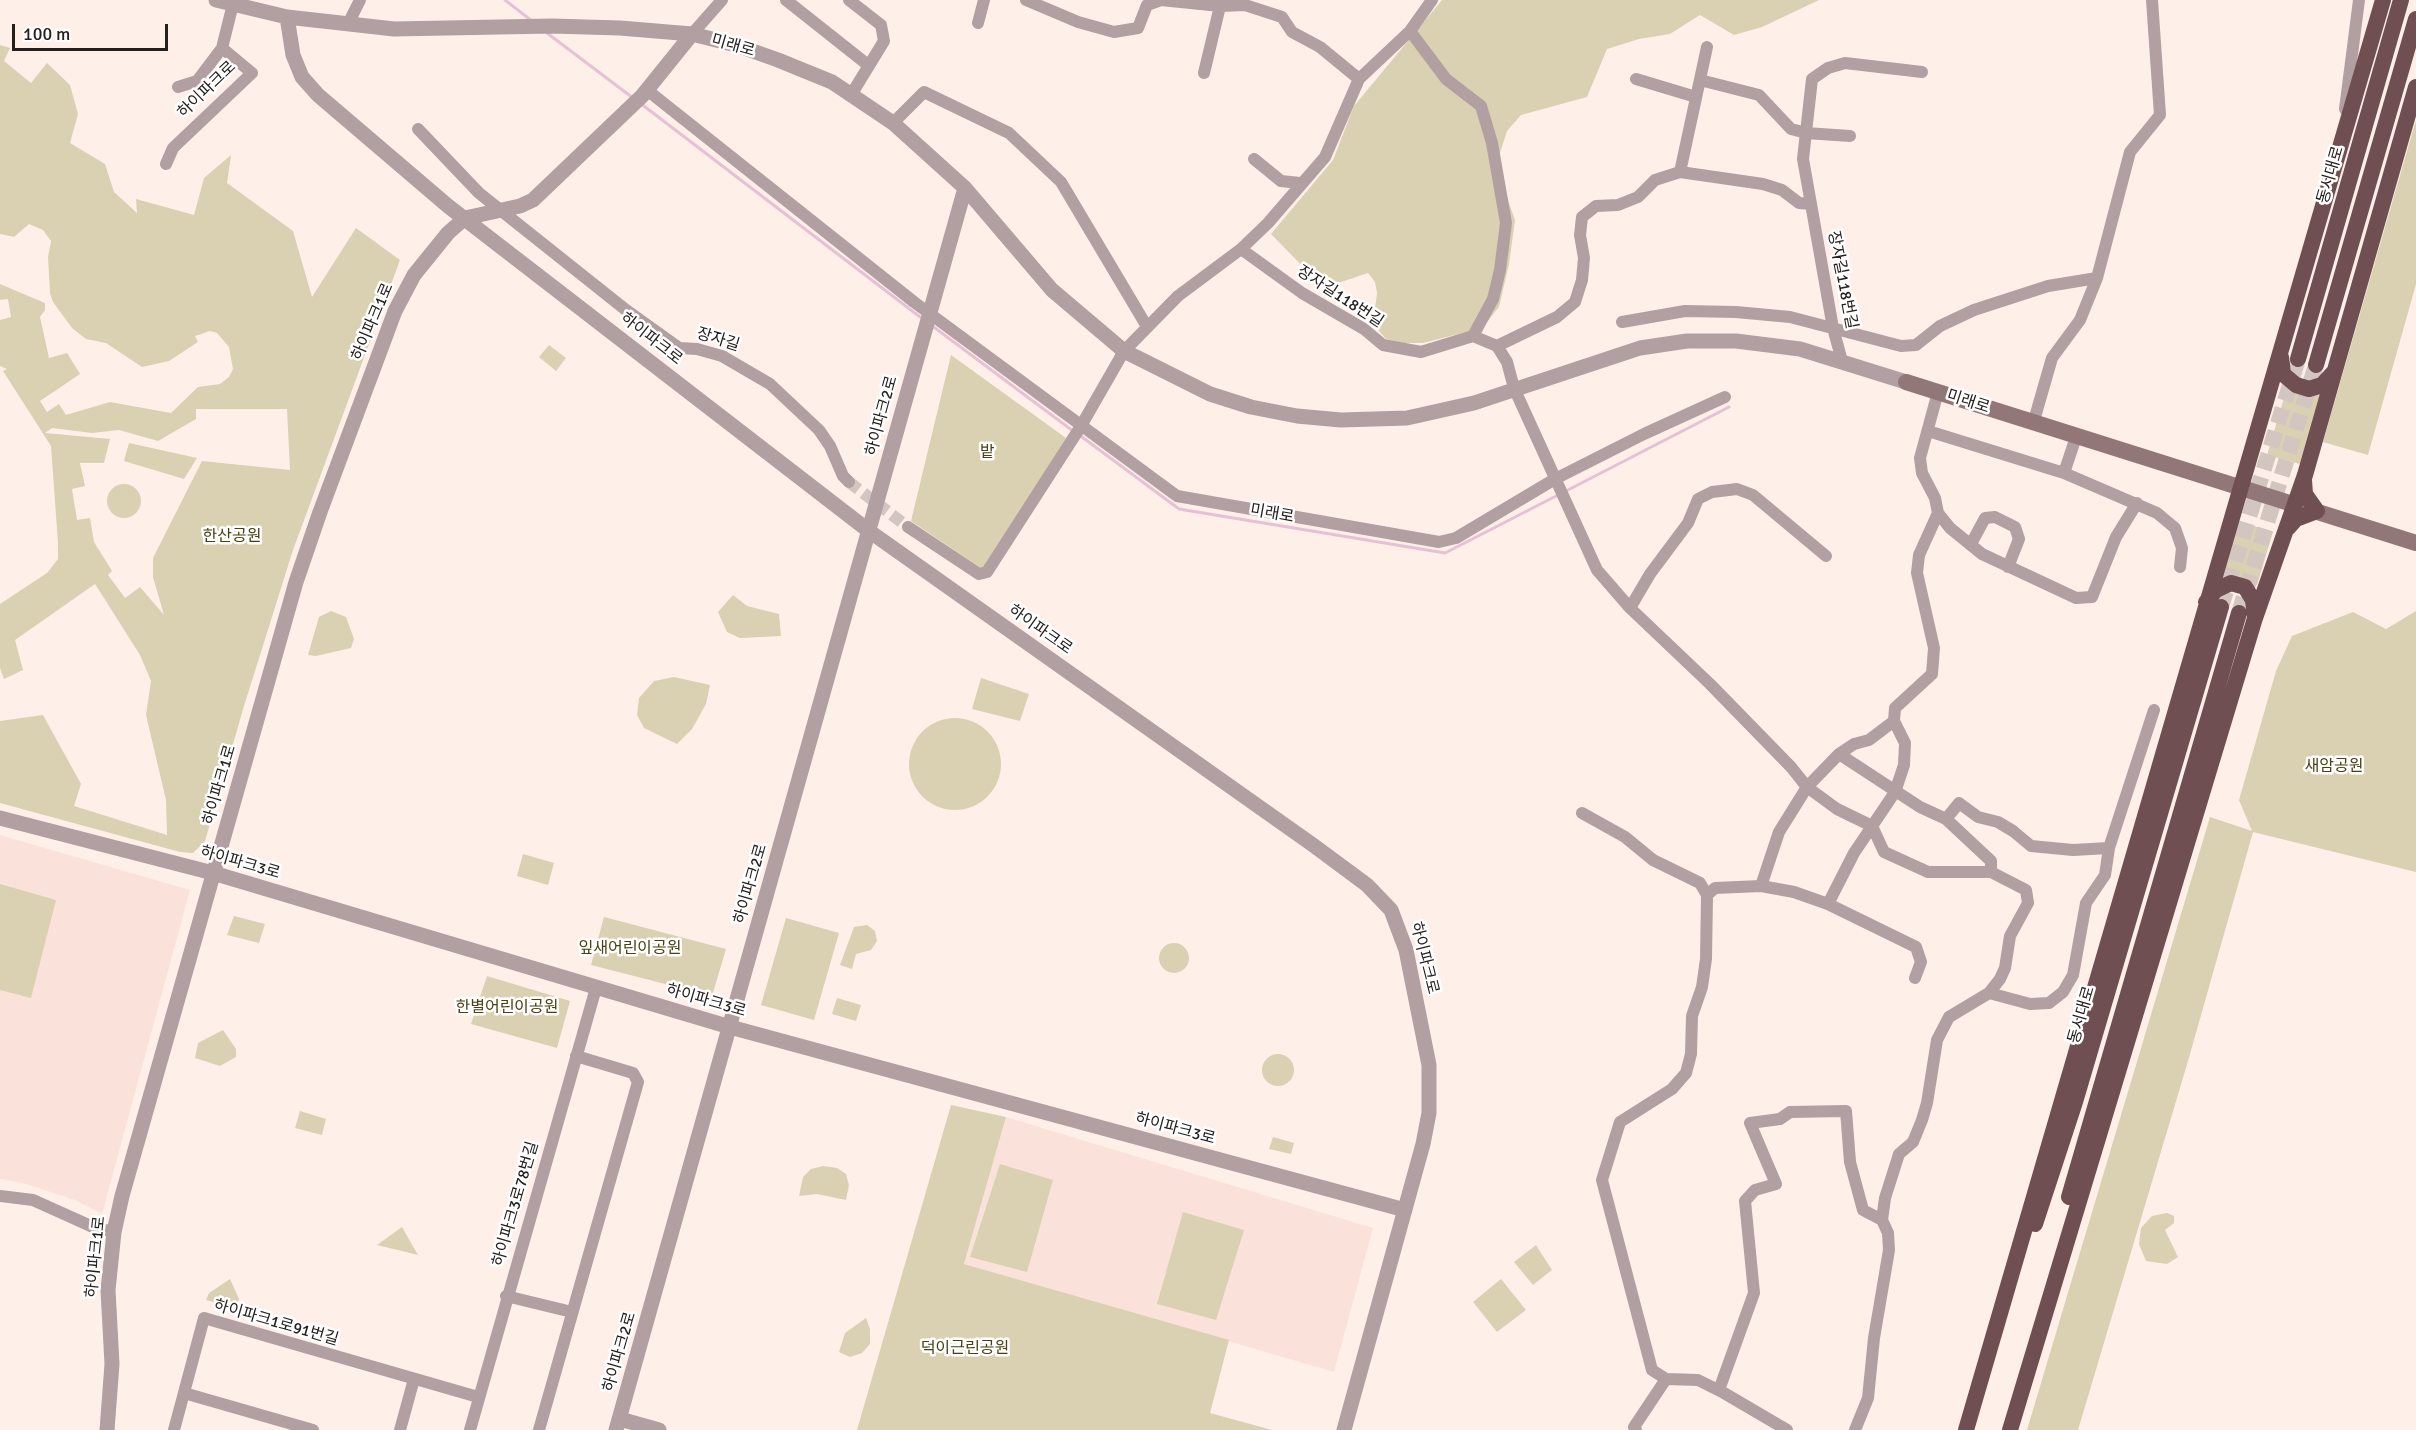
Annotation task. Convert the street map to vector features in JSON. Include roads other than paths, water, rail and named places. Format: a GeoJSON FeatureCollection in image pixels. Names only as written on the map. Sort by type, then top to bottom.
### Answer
{"type":"FeatureCollection","features":[{"type":"Feature","properties":{"kind":"highway"},"geometry":{"type":"LineString","coordinates":[[1967,1430],[2213,605],[2241,488],[2383,0]]}},
{"type":"Feature","properties":{"kind":"highway","name":"동서대로"},"geometry":{"type":"LineString","coordinates":[[2298,359],[2401,0]]}},
{"type":"Feature","properties":{"kind":"highway"},"geometry":{"type":"LineString","coordinates":[[2316,364],[2416,19]]}},
{"type":"Feature","properties":{"kind":"highway"},"geometry":{"type":"LineString","coordinates":[[2247,616],[2284,537],[2305,474],[2416,87]]}},
{"type":"Feature","properties":{"kind":"highway"},"geometry":{"type":"LineString","coordinates":[[2280,353],[2283,374],[2296,385],[2309,389],[2322,385],[2336,370]]}},
{"type":"Feature","properties":{"kind":"highway"},"geometry":{"type":"LineString","coordinates":[[2284,537],[2296,519],[2317,511],[2305,494],[2305,474]]}},
{"type":"Feature","properties":{"kind":"highway"},"geometry":{"type":"LineString","coordinates":[[2009,1430],[2253,600],[2245,587],[2231,583],[2216,590],[2213,605]]}},
{"type":"Feature","properties":{"kind":"main road","name":"미래로"},"geometry":{"type":"LineString","coordinates":[[1906,382],[2033,424],[2416,543]]}},
{"type":"Feature","properties":{"kind":"street","name":"미래로"},"geometry":{"type":"LineString","coordinates":[[216,0],[287,17],[394,29],[552,26],[620,28],[692,34],[736,45],[778,60],[832,82],[892,123],[965,189],[1052,290],[1124,351],[1172,377],[1220,398],[1285,414],[1341,420],[1407,418],[1474,403],[1640,348],[1687,341],[1770,344],[1842,361],[1906,382]]}},
{"type":"Feature","properties":{"kind":"street"},"geometry":{"type":"LineString","coordinates":[[348,24],[360,0]]}},
{"type":"Feature","properties":{"kind":"street"},"geometry":{"type":"LineString","coordinates":[[465,218],[520,206],[533,200],[645,93],[722,0]]}},
{"type":"Feature","properties":{"kind":"street"},"geometry":{"type":"LineString","coordinates":[[786,0],[868,65]]}},
{"type":"Feature","properties":{"kind":"street"},"geometry":{"type":"LineString","coordinates":[[849,0],[881,25],[884,41],[851,95]]}},
{"type":"Feature","properties":{"kind":"street"},"geometry":{"type":"LineString","coordinates":[[978,23],[984,0]]}},
{"type":"Feature","properties":{"kind":"street"},"geometry":{"type":"LineString","coordinates":[[1026,0],[1078,22],[1114,32],[1138,28],[1147,5],[1161,0],[1220,6],[1245,5],[1282,17],[1292,32],[1320,47],[1359,79]]}},
{"type":"Feature","properties":{"kind":"street"},"geometry":{"type":"LineString","coordinates":[[2033,424],[2052,358],[2080,320],[2097,278],[2130,152],[2160,114],[2152,0]]}},
{"type":"Feature","properties":{"kind":"street"},"geometry":{"type":"LineString","coordinates":[[2341,139],[2359,0]]}},
{"type":"Feature","properties":{"kind":"street"},"geometry":{"type":"LineString","coordinates":[[909,527],[979,574],[987,572],[1080,427],[1124,351],[1146,325],[1178,296],[1241,249],[1268,223],[1300,183],[1325,157],[1359,79],[1410,31],[1428,2]]}},
{"type":"Feature","properties":{"kind":"street"},"geometry":{"type":"LineString","coordinates":[[178,87],[197,81],[222,48],[233,4]]}},
{"type":"Feature","properties":{"kind":"street"},"geometry":{"type":"LineString","coordinates":[[1204,73],[1220,6]]}},
{"type":"Feature","properties":{"kind":"street","name":"하이파크로"},"geometry":{"type":"LineString","coordinates":[[287,17],[292,55],[302,77],[318,95],[465,218],[869,531],[1313,845],[1367,885],[1391,910],[1406,950],[1430,1078],[1430,1113],[1424,1144],[1344,1430]]}},
{"type":"Feature","properties":{"kind":"street"},"geometry":{"type":"LineString","coordinates":[[1410,31],[1446,79],[1481,106],[1492,143],[1506,223],[1500,270],[1493,299],[1473,336],[1497,346],[1507,362],[1514,388],[1597,570],[1630,608],[1710,684],[1807,787],[1837,809],[1872,826],[1884,852],[1928,872],[1991,872],[2026,890],[2028,903],[2010,936],[2005,968],[1989,993],[1948,1017],[1937,1040],[1928,1103],[1913,1142],[1899,1154],[1885,1198],[1882,1220],[1888,1233],[1889,1250],[1874,1338],[1868,1398],[1855,1430]]}},
{"type":"Feature","properties":{"kind":"street"},"geometry":{"type":"LineString","coordinates":[[1680,172],[1707,47]]}},
{"type":"Feature","properties":{"kind":"street","name":"하이파크로"},"geometry":{"type":"LineString","coordinates":[[166,164],[173,148],[252,73],[222,48]]}},
{"type":"Feature","properties":{"kind":"street","name":"장자길118번길"},"geometry":{"type":"LineString","coordinates":[[1842,361],[1833,327],[1803,159],[1812,79],[1828,68],[1845,63],[1922,72]]}},
{"type":"Feature","properties":{"kind":"street"},"geometry":{"type":"LineString","coordinates":[[1636,79],[1696,97]]}},
{"type":"Feature","properties":{"kind":"street"},"geometry":{"type":"LineString","coordinates":[[1700,80],[1759,95],[1791,129],[1806,134],[1850,136]]}},
{"type":"Feature","properties":{"kind":"street"},"geometry":{"type":"LineString","coordinates":[[892,123],[924,92],[1009,133],[1061,182],[1146,325]]}},
{"type":"Feature","properties":{"kind":"street","name":"미래로"},"geometry":{"type":"LineString","coordinates":[[645,93],[914,303],[1177,496],[1439,542],[1456,538],[1644,434],[1725,397]]}},
{"type":"Feature","properties":{"kind":"street","name":"장자길"},"geometry":{"type":"LineString","coordinates":[[418,129],[440,155],[497,210],[679,348],[697,349],[722,356],[747,368],[770,384],[819,430],[831,446],[843,476],[849,482]]}},
{"type":"Feature","properties":{"kind":"street"},"geometry":{"type":"LineString","coordinates":[[1254,159],[1281,181],[1300,183]]}},
{"type":"Feature","properties":{"kind":"street"},"geometry":{"type":"LineString","coordinates":[[1497,346],[1557,317],[1575,302],[1582,280],[1584,258],[1580,235],[1582,217],[1596,206],[1618,205],[1638,197],[1654,180],[1680,172],[1763,184],[1782,190],[1800,203],[1811,204]]}},
{"type":"Feature","properties":{"kind":"street","name":"하이파크2로"},"geometry":{"type":"LineString","coordinates":[[618,1424],[965,189]]}},
{"type":"Feature","properties":{"kind":"street","name":"하이파크1로"},"geometry":{"type":"LineString","coordinates":[[107,1430],[112,1364],[108,1290],[114,1232],[122,1196],[296,582],[395,311],[414,275],[448,233],[465,218]]}},
{"type":"Feature","properties":{"kind":"street","name":"장자길118번길"},"geometry":{"type":"LineString","coordinates":[[1241,249],[1383,345],[1421,352],[1473,336]]}},
{"type":"Feature","properties":{"kind":"street"},"geometry":{"type":"LineString","coordinates":[[1622,322],[1685,311],[1736,312],[1790,317],[1900,346],[1916,345],[1940,327],[1974,310],[2048,286],[2097,278]]}},
{"type":"Feature","properties":{"kind":"street"},"geometry":{"type":"LineString","coordinates":[[1938,392],[1920,458],[1922,473],[1935,498],[1938,513],[1950,528],[1982,554],[2076,598],[2092,597],[2116,537],[2137,503]]}},
{"type":"Feature","properties":{"kind":"street"},"geometry":{"type":"LineString","coordinates":[[1928,431],[2064,473],[2157,513],[2175,528],[2182,548],[2180,567]]}},
{"type":"Feature","properties":{"kind":"street"},"geometry":{"type":"LineString","coordinates":[[2064,473],[2076,437]]}},
{"type":"Feature","properties":{"kind":"street"},"geometry":{"type":"LineString","coordinates":[[1630,608],[1650,574],[1688,524],[1698,499],[1712,492],[1737,489],[1753,495],[1826,556]]}},
{"type":"Feature","properties":{"kind":"street"},"geometry":{"type":"LineString","coordinates":[[1828,904],[1854,853],[1895,792],[1904,765],[1905,742],[1894,721],[1894,708],[1932,674],[1934,648],[1917,573],[1919,555],[1938,513]]}},
{"type":"Feature","properties":{"kind":"street"},"geometry":{"type":"LineString","coordinates":[[1971,544],[1985,518],[1995,517],[2015,527],[2019,539],[2008,567]]}},
{"type":"Feature","properties":{"kind":"street"},"geometry":{"type":"LineString","coordinates":[[1989,993],[2030,1004],[2049,1003],[2063,992],[2073,975],[2086,903],[2105,875],[2109,848],[2154,710]]}},
{"type":"Feature","properties":{"kind":"street"},"geometry":{"type":"LineString","coordinates":[[1761,886],[1779,832],[1807,787],[1839,754],[1854,744],[1869,740],[1894,721]]}},
{"type":"Feature","properties":{"kind":"street"},"geometry":{"type":"LineString","coordinates":[[1839,754],[1895,792],[1946,819],[1991,861],[1991,872]]}},
{"type":"Feature","properties":{"kind":"street"},"geometry":{"type":"LineString","coordinates":[[1946,819],[1959,803],[1978,817],[1998,822],[2031,846],[2073,850],[2109,848]]}},
{"type":"Feature","properties":{"kind":"street"},"geometry":{"type":"LineString","coordinates":[[1582,813],[1625,837],[1653,860],[1700,884],[1707,895],[1706,959],[1702,987],[1692,1016],[1691,1054],[1686,1073],[1672,1089],[1620,1122],[1602,1180],[1652,1370],[1666,1379],[1698,1380],[1787,1430]]}},
{"type":"Feature","properties":{"kind":"street","name":"하이파크3로"},"geometry":{"type":"LineString","coordinates":[[0,818],[213,873],[730,1027],[1405,1210]]}},
{"type":"Feature","properties":{"kind":"street"},"geometry":{"type":"LineString","coordinates":[[1707,895],[1716,888],[1761,886],[1794,892],[1828,904],[1916,946],[1922,962],[1915,978]]}},
{"type":"Feature","properties":{"kind":"street","name":"하이파크3로78번길"},"geometry":{"type":"LineString","coordinates":[[470,1430],[506,1296],[596,988]]}},
{"type":"Feature","properties":{"kind":"street"},"geometry":{"type":"LineString","coordinates":[[538,1430],[638,1082],[633,1073],[576,1056]]}},
{"type":"Feature","properties":{"kind":"street"},"geometry":{"type":"LineString","coordinates":[[1719,1390],[1754,1293],[1745,1202],[1755,1190],[1776,1184],[1750,1123],[1780,1119],[1790,1112],[1846,1111],[1850,1162],[1859,1199],[1863,1210],[1882,1220]]}},
{"type":"Feature","properties":{"kind":"street"},"geometry":{"type":"LineString","coordinates":[[0,1196],[33,1200],[93,1227],[114,1232]]}},
{"type":"Feature","properties":{"kind":"street"},"geometry":{"type":"LineString","coordinates":[[506,1296],[572,1312]]}},
{"type":"Feature","properties":{"kind":"street","name":"하이파크1로91번길"},"geometry":{"type":"LineString","coordinates":[[174,1430],[204,1318],[478,1397]]}},
{"type":"Feature","properties":{"kind":"street"},"geometry":{"type":"LineString","coordinates":[[400,1430],[414,1379]]}},
{"type":"Feature","properties":{"kind":"street"},"geometry":{"type":"LineString","coordinates":[[1635,1430],[1634,1427],[1666,1379]]}},
{"type":"Feature","properties":{"kind":"street"},"geometry":{"type":"LineString","coordinates":[[184,1393],[313,1430]]}},
{"type":"Feature","properties":{"kind":"street"},"geometry":{"type":"LineString","coordinates":[[618,1424],[659,1430]]}},
{"type":"Feature","properties":{"kind":"waterway"},"geometry":{"type":"LineString","coordinates":[[505,0],[532,21]]}},
{"type":"Feature","properties":{"kind":"waterway"},"geometry":{"type":"LineString","coordinates":[[547,33],[633,98]]}},
{"type":"Feature","properties":{"kind":"waterway"},"geometry":{"type":"LineString","coordinates":[[640,103],[924,320]]}},
{"type":"Feature","properties":{"kind":"waterway"},"geometry":{"type":"LineString","coordinates":[[931,325],[1073,431]]}},
{"type":"Feature","properties":{"kind":"waterway"},"geometry":{"type":"LineString","coordinates":[[1566,491],[1729,407]]}},
{"type":"Feature","properties":{"kind":"waterway"},"geometry":{"type":"LineString","coordinates":[[1078,434],[1179,509],[1445,553],[1560,494]]}},
{"type":"Feature","properties":{"kind":"tunnel"},"geometry":{"type":"LineString","coordinates":[[2221,607],[2298,359]]}},
{"type":"Feature","properties":{"kind":"tunnel"},"geometry":{"type":"LineString","coordinates":[[2239,613],[2316,365]]}},
{"type":"Feature","properties":{"kind":"tunnel"},"geometry":{"type":"LineString","coordinates":[[849,482],[908,527]]}},
{"type":"Feature","properties":{"kind":"park label","name":"밭"},"geometry":{"type":"Point","coordinates":[987,453]}},
{"type":"Feature","properties":{"kind":"park label","name":"한산공원"},"geometry":{"type":"Point","coordinates":[232,537]}},
{"type":"Feature","properties":{"kind":"park label","name":"새암공원"},"geometry":{"type":"Point","coordinates":[2334,767]}},
{"type":"Feature","properties":{"kind":"park label","name":"잎새어린이공원"},"geometry":{"type":"Point","coordinates":[630,949]}},
{"type":"Feature","properties":{"kind":"park label","name":"한별어린이공원"},"geometry":{"type":"Point","coordinates":[507,1008]}},
{"type":"Feature","properties":{"kind":"park label","name":"덕이근린공원"},"geometry":{"type":"Point","coordinates":[965,1349]}}]}
